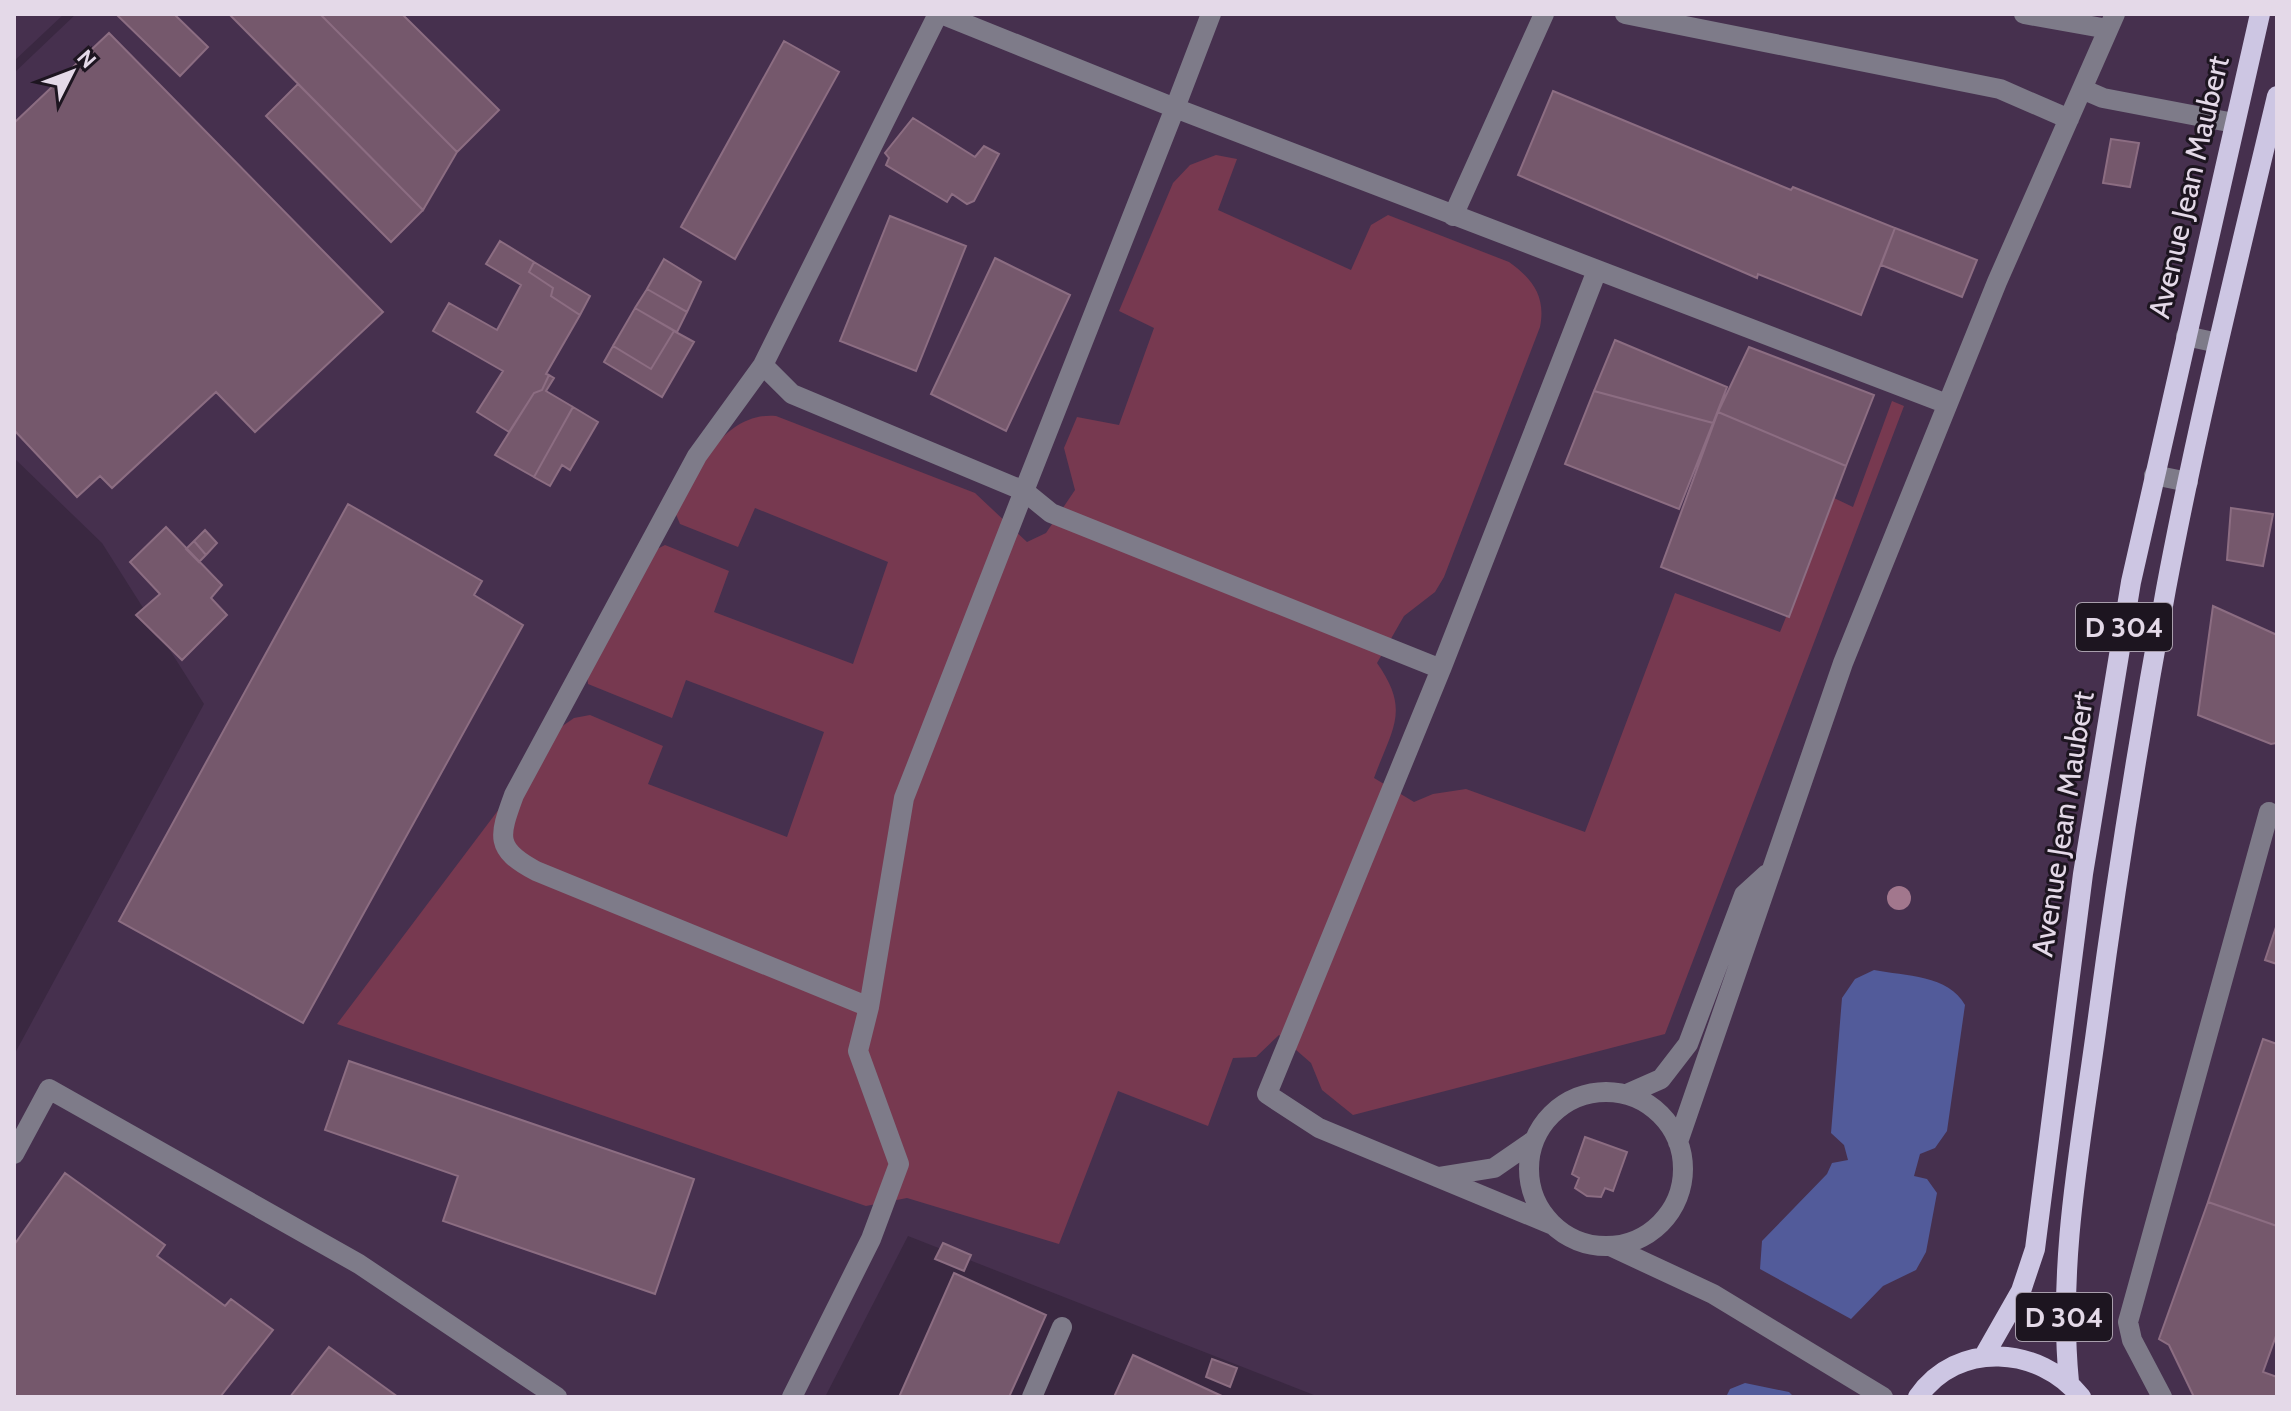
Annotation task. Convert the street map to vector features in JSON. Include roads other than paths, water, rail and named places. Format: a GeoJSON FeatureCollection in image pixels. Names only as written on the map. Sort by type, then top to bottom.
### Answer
{"type":"FeatureCollection","features":[{"type":"Feature","properties":{"kind":"main road","name":"Avenue Jean Maubert"},"geometry":{"type":"LineString","coordinates":[[1984,1356],[2021,1291],[2035,1249],[2083,874],[2131,582],[2260,14]]}},
{"type":"Feature","properties":{"kind":"main road","name":"Avenue Jean Maubert"},"geometry":{"type":"LineString","coordinates":[[2075,1390],[2064,1328],[2069,1235],[2117,880],[2188,482],[2277,96]]}},
{"type":"Feature","properties":{"kind":"main road"},"geometry":{"type":"LineString","coordinates":[[1918,1397],[1939,1375],[1960,1363],[1984,1356],[2015,1356],[2044,1365],[2075,1390]]}},
{"type":"Feature","properties":{"kind":"lane"},"geometry":{"type":"LineString","coordinates":[[869,1007],[536,871],[511,858],[502,837],[514,795],[697,456],[763,365],[940,14],[1596,273],[1947,404]]}},
{"type":"Feature","properties":{"kind":"lane"},"geometry":{"type":"LineString","coordinates":[[792,1397],[871,1239],[899,1164],[858,1051],[869,1007],[904,798],[1211,14]]}},
{"type":"Feature","properties":{"kind":"lane"},"geometry":{"type":"LineString","coordinates":[[1453,216],[1544,14]]}},
{"type":"Feature","properties":{"kind":"lane"},"geometry":{"type":"LineString","coordinates":[[1625,14],[2000,89],[2069,119]]}},
{"type":"Feature","properties":{"kind":"lane"},"geometry":{"type":"LineString","coordinates":[[1678,1142],[1843,663],[1947,404],[2112,22],[2024,14]]}},
{"type":"Feature","properties":{"kind":"lane"},"geometry":{"type":"LineString","coordinates":[[2082,89],[2103,98],[2234,123]]}},
{"type":"Feature","properties":{"kind":"lane"},"geometry":{"type":"LineString","coordinates":[[1438,1177],[1494,1168],[1533,1141],[1557,1109],[1578,1097],[1602,1092],[1627,1094],[1649,1105],[1667,1121],[1678,1142],[1684,1167],[1681,1192],[1669,1215],[1650,1234],[1627,1245],[1610,1246],[1574,1240],[1553,1225],[1319,1128],[1267,1094],[1441,669],[1596,273]]}},
{"type":"Feature","properties":{"kind":"lane"},"geometry":{"type":"LineString","coordinates":[[2186,336],[2218,343]]}},
{"type":"Feature","properties":{"kind":"lane"},"geometry":{"type":"LineString","coordinates":[[763,365],[792,394],[1024,491],[1051,513],[1441,669]]}},
{"type":"Feature","properties":{"kind":"lane"},"geometry":{"type":"LineString","coordinates":[[2154,475],[2188,482]]}},
{"type":"Feature","properties":{"kind":"lane"},"geometry":{"type":"LineString","coordinates":[[2162,1397],[2132,1340],[2128,1322],[2269,812]]}},
{"type":"Feature","properties":{"kind":"lane"},"geometry":{"type":"LineString","coordinates":[[1627,1094],[1661,1079],[1688,1044],[1744,895],[1770,871]]}},
{"type":"Feature","properties":{"kind":"lane"},"geometry":{"type":"LineString","coordinates":[[14,1154],[49,1089],[359,1264],[557,1397]]}},
{"type":"Feature","properties":{"kind":"lane"},"geometry":{"type":"LineString","coordinates":[[1533,1141],[1529,1179],[1537,1204],[1553,1225]]}},
{"type":"Feature","properties":{"kind":"lane"},"geometry":{"type":"LineString","coordinates":[[1610,1246],[1713,1294],[1883,1397]]}},
{"type":"Feature","properties":{"kind":"lane"},"geometry":{"type":"LineString","coordinates":[[1032,1397],[1062,1327]]}},
{"type":"Feature","properties":{"kind":"water"},"geometry":{"type":"Polygon","coordinates":[[[1874,970],[1937,982],[1958,995],[1965,1005],[1947,1131],[1935,1148],[1920,1154],[1914,1176],[1927,1179],[1937,1193],[1926,1252],[1916,1270],[1883,1286],[1851,1319],[1760,1269],[1762,1241],[1827,1174],[1832,1163],[1848,1160],[1844,1145],[1831,1133],[1842,998],[1855,979],[1874,970]]]}},
{"type":"Feature","properties":{"kind":"water"},"geometry":{"type":"Polygon","coordinates":[[[1745,1383],[1789,1392],[1794,1397],[1726,1397],[1730,1389],[1745,1383]]]}}]}
